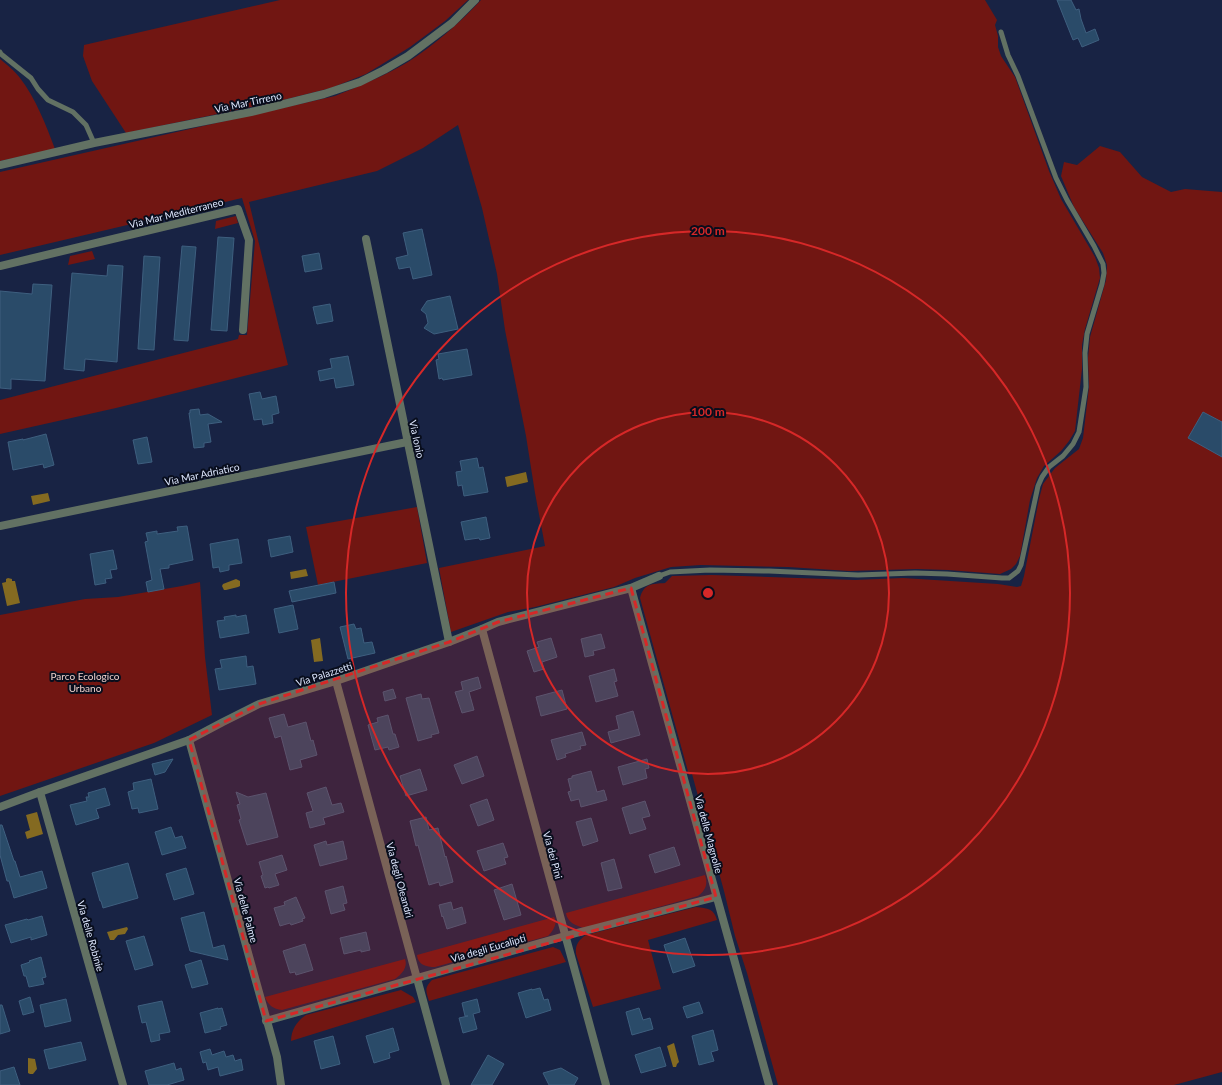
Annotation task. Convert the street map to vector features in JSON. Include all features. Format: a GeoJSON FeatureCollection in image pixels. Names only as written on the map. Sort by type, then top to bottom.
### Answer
{"type":"FeatureCollection","features":[{"type":"Feature","properties":{"kind":"street","name":"Via Mar Tirreno"},"geometry":{"type":"LineString","coordinates":[[0,164],[94,143],[251,112],[324,94],[360,82],[408,56],[452,23],[475,0]]}},
{"type":"Feature","properties":{"kind":"street","name":"Via Mar Mediterraneo"},"geometry":{"type":"LineString","coordinates":[[0,266],[238,208],[249,240],[243,330]]}},
{"type":"Feature","properties":{"kind":"street","name":"Via Ionio"},"geometry":{"type":"LineString","coordinates":[[366,239],[449,642]]}},
{"type":"Feature","properties":{"kind":"street","name":"Via Mar Adriatico"},"geometry":{"type":"LineString","coordinates":[[0,526],[407,442]]}},
{"type":"Feature","properties":{"kind":"street","name":"Via Palazzetti"},"geometry":{"type":"LineString","coordinates":[[0,807],[190,740],[259,704],[336,681],[449,642],[498,622],[631,588],[660,576]]}},
{"type":"Feature","properties":{"kind":"street","name":"Via delle Magnolie"},"geometry":{"type":"LineString","coordinates":[[631,588],[769,1085]]}},
{"type":"Feature","properties":{"kind":"street","name":"Via dei Pini"},"geometry":{"type":"LineString","coordinates":[[482,629],[606,1085]]}},
{"type":"Feature","properties":{"kind":"street","name":"Via degli Oleandri"},"geometry":{"type":"LineString","coordinates":[[336,681],[446,1085]]}},
{"type":"Feature","properties":{"kind":"street","name":"Via delle Palme"},"geometry":{"type":"LineString","coordinates":[[190,740],[277,1057],[281,1085]]}},
{"type":"Feature","properties":{"kind":"street","name":"Via delle Robinie"},"geometry":{"type":"LineString","coordinates":[[40,792],[123,1085]]}},
{"type":"Feature","properties":{"kind":"street","name":"Via degli Eucalipti"},"geometry":{"type":"LineString","coordinates":[[266,1021],[565,936],[716,897]]}},
{"type":"Feature","properties":{"kind":"lane"},"geometry":{"type":"LineString","coordinates":[[660,576],[670,572],[710,570],[858,575],[915,573],[1009,578],[1018,570],[1023,559],[1038,486],[1048,467],[1063,456],[1073,444],[1079,432],[1086,387],[1085,353],[1087,334],[1104,273],[1103,264],[1097,250],[1067,200],[1056,178],[1018,76],[1008,55],[1001,32]]}},
{"type":"Feature","properties":{"kind":"lane"},"geometry":{"type":"LineString","coordinates":[[0,52],[31,78],[48,100],[73,112],[86,125],[94,143]]}},
{"type":"Feature","properties":{"kind":"highlighted area"},"geometry":{"type":"Polygon","coordinates":[[[631,588],[716,897],[266,1021],[189,740],[259,704],[449,642],[498,622],[631,588]]]}},
{"type":"Feature","properties":{"kind":"green space"},"geometry":{"type":"Polygon","coordinates":[[[280,0],[468,0],[445,21],[410,47],[366,74],[331,88],[275,102],[126,133],[92,81],[83,56],[84,45],[280,0]]]}},
{"type":"Feature","properties":{"kind":"green space"},"geometry":{"type":"Polygon","coordinates":[[[481,0],[985,0],[997,20],[995,25],[998,36],[998,47],[1001,56],[1015,77],[1049,171],[1061,199],[1095,257],[1099,268],[1100,278],[1085,329],[1082,345],[1082,369],[1075,431],[1061,451],[1044,466],[1037,478],[1030,500],[1020,556],[1016,564],[1011,569],[1000,574],[917,569],[849,571],[788,567],[701,565],[671,567],[635,578],[614,587],[535,607],[508,612],[451,632],[439,568],[545,546],[526,436],[505,330],[497,274],[482,208],[458,125],[423,148],[377,171],[249,202],[288,365],[116,408],[0,434],[0,400],[238,339],[239,335],[247,335],[255,241],[242,198],[0,255],[0,172],[335,96],[363,85],[408,62],[446,33],[481,0]]]}},
{"type":"Feature","properties":{"kind":"green space"},"geometry":{"type":"Polygon","coordinates":[[[0,59],[18,75],[26,86],[36,103],[55,149],[0,161],[0,59]]]}},
{"type":"Feature","properties":{"kind":"green space"},"geometry":{"type":"Polygon","coordinates":[[[1100,146],[1120,152],[1142,177],[1171,192],[1185,189],[1222,192],[1222,1072],[1174,1085],[778,1085],[747,973],[735,936],[692,774],[689,775],[640,598],[646,587],[652,584],[665,583],[672,576],[712,575],[855,580],[903,578],[998,584],[1017,587],[1021,586],[1043,484],[1055,468],[1079,449],[1083,438],[1089,387],[1088,358],[1090,337],[1106,280],[1107,265],[1103,253],[1074,207],[1061,176],[1064,162],[1077,165],[1100,146]]]}},
{"type":"Feature","properties":{"kind":"green space"},"geometry":{"type":"Polygon","coordinates":[[[236,216],[238,223],[215,229],[216,221],[236,216]]]}},
{"type":"Feature","properties":{"kind":"green space"},"geometry":{"type":"Polygon","coordinates":[[[92,251],[95,259],[68,265],[70,256],[92,251]]]}},
{"type":"Feature","properties":{"kind":"green space"},"geometry":{"type":"Polygon","coordinates":[[[417,507],[427,563],[318,585],[306,527],[417,507]]]}},
{"type":"Feature","properties":{"kind":"green space","name":"Parco Ecologico Urbano"},"geometry":{"type":"Polygon","coordinates":[[[200,582],[205,657],[212,715],[154,743],[0,796],[0,615],[85,599],[118,597],[200,582]]]}},
{"type":"Feature","properties":{"kind":"green space"},"geometry":{"type":"Polygon","coordinates":[[[705,875],[706,887],[698,896],[584,928],[572,923],[568,919],[566,913],[705,875]]]}},
{"type":"Feature","properties":{"kind":"green space"},"geometry":{"type":"Polygon","coordinates":[[[696,907],[712,911],[717,920],[648,940],[661,989],[593,1007],[576,954],[577,945],[581,939],[586,935],[696,907]]]}},
{"type":"Feature","properties":{"kind":"green space"},"geometry":{"type":"Polygon","coordinates":[[[554,917],[555,925],[548,936],[435,967],[423,965],[419,961],[417,955],[554,917]]]}},
{"type":"Feature","properties":{"kind":"green space"},"geometry":{"type":"Polygon","coordinates":[[[553,947],[560,950],[566,962],[429,1001],[426,990],[432,980],[553,947]]]}},
{"type":"Feature","properties":{"kind":"green space"},"geometry":{"type":"Polygon","coordinates":[[[405,959],[406,965],[404,970],[395,979],[282,1010],[271,1006],[265,997],[405,959]]]}},
{"type":"Feature","properties":{"kind":"green space"},"geometry":{"type":"Polygon","coordinates":[[[401,990],[413,997],[416,1002],[291,1041],[295,1026],[306,1015],[401,990]]]}},
{"type":"Feature","properties":{"kind":"shaded area"},"geometry":{"type":"Polygon","coordinates":[[[526,472],[528,482],[507,487],[505,477],[526,472]]]}},
{"type":"Feature","properties":{"kind":"shaded area"},"geometry":{"type":"Polygon","coordinates":[[[48,493],[50,501],[33,505],[31,496],[48,493]]]}},
{"type":"Feature","properties":{"kind":"shaded area"},"geometry":{"type":"Polygon","coordinates":[[[306,569],[308,576],[291,579],[290,572],[306,569]]]}},
{"type":"Feature","properties":{"kind":"shaded area"},"geometry":{"type":"Polygon","coordinates":[[[8,578],[15,581],[20,603],[7,606],[2,583],[6,582],[6,579],[8,578]]]}},
{"type":"Feature","properties":{"kind":"shaded area"},"geometry":{"type":"Polygon","coordinates":[[[236,579],[240,581],[240,586],[224,590],[222,586],[223,584],[236,579]]]}},
{"type":"Feature","properties":{"kind":"shaded area"},"geometry":{"type":"Polygon","coordinates":[[[320,638],[323,661],[314,662],[311,640],[320,638]]]}},
{"type":"Feature","properties":{"kind":"shaded area"},"geometry":{"type":"Polygon","coordinates":[[[37,812],[43,834],[27,839],[25,832],[30,830],[26,815],[37,812]]]}},
{"type":"Feature","properties":{"kind":"shaded area"},"geometry":{"type":"Polygon","coordinates":[[[127,927],[128,929],[125,934],[118,935],[114,940],[110,940],[107,932],[127,927]]]}},
{"type":"Feature","properties":{"kind":"shaded area"},"geometry":{"type":"Polygon","coordinates":[[[674,1043],[679,1062],[676,1067],[673,1067],[667,1046],[674,1043]]]}},
{"type":"Feature","properties":{"kind":"shaded area"},"geometry":{"type":"Polygon","coordinates":[[[28,1058],[35,1059],[37,1069],[33,1074],[28,1073],[28,1058]]]}},
{"type":"Feature","properties":{"kind":"building"},"geometry":{"type":"Polygon","coordinates":[[[1057,0],[1071,0],[1076,10],[1079,9],[1086,33],[1095,29],[1099,40],[1082,47],[1078,38],[1073,40],[1057,0]]]}},
{"type":"Feature","properties":{"kind":"building"},"geometry":{"type":"Polygon","coordinates":[[[422,229],[432,275],[413,279],[410,267],[399,269],[396,258],[408,255],[403,233],[422,229]]]}},
{"type":"Feature","properties":{"kind":"building"},"geometry":{"type":"Polygon","coordinates":[[[218,237],[234,238],[227,331],[211,330],[218,237]]]}},
{"type":"Feature","properties":{"kind":"building"},"geometry":{"type":"Polygon","coordinates":[[[182,246],[196,247],[188,341],[174,340],[182,246]]]}},
{"type":"Feature","properties":{"kind":"building"},"geometry":{"type":"Polygon","coordinates":[[[319,253],[322,269],[305,272],[302,256],[319,253]]]}},
{"type":"Feature","properties":{"kind":"building"},"geometry":{"type":"Polygon","coordinates":[[[144,256],[160,257],[154,350],[138,349],[144,256]]]}},
{"type":"Feature","properties":{"kind":"building"},"geometry":{"type":"Polygon","coordinates":[[[108,265],[123,266],[117,362],[85,359],[84,371],[64,369],[72,273],[107,276],[108,265]]]}},
{"type":"Feature","properties":{"kind":"building"},"geometry":{"type":"Polygon","coordinates":[[[33,284],[52,285],[45,381],[11,379],[11,389],[0,388],[0,291],[32,294],[33,284]]]}},
{"type":"Feature","properties":{"kind":"building"},"geometry":{"type":"Polygon","coordinates":[[[450,296],[458,329],[434,334],[424,328],[428,323],[426,314],[421,310],[427,301],[450,296]]]}},
{"type":"Feature","properties":{"kind":"building"},"geometry":{"type":"Polygon","coordinates":[[[330,304],[333,321],[317,324],[313,307],[330,304]]]}},
{"type":"Feature","properties":{"kind":"building"},"geometry":{"type":"Polygon","coordinates":[[[467,349],[472,375],[443,380],[442,378],[439,379],[436,360],[439,359],[438,354],[467,349]]]}},
{"type":"Feature","properties":{"kind":"building"},"geometry":{"type":"Polygon","coordinates":[[[348,356],[354,385],[336,388],[334,378],[320,381],[318,371],[332,368],[330,359],[348,356]]]}},
{"type":"Feature","properties":{"kind":"building"},"geometry":{"type":"Polygon","coordinates":[[[260,392],[262,399],[276,396],[279,413],[272,415],[273,423],[263,425],[262,419],[254,420],[249,394],[260,392]]]}},
{"type":"Feature","properties":{"kind":"building"},"geometry":{"type":"Polygon","coordinates":[[[199,409],[200,415],[208,414],[222,422],[208,424],[211,442],[204,443],[204,447],[194,448],[189,413],[190,410],[199,409]]]}},
{"type":"Feature","properties":{"kind":"building"},"geometry":{"type":"Polygon","coordinates":[[[1203,412],[1222,422],[1222,457],[1188,438],[1203,412]]]}},
{"type":"Feature","properties":{"kind":"building"},"geometry":{"type":"Polygon","coordinates":[[[46,434],[54,465],[44,468],[43,464],[13,470],[8,442],[46,434]]]}},
{"type":"Feature","properties":{"kind":"building"},"geometry":{"type":"Polygon","coordinates":[[[147,437],[152,462],[138,464],[133,440],[147,437]]]}},
{"type":"Feature","properties":{"kind":"building"},"geometry":{"type":"Polygon","coordinates":[[[477,458],[479,468],[483,467],[488,492],[464,496],[462,485],[458,486],[456,472],[462,471],[460,461],[477,458]]]}},
{"type":"Feature","properties":{"kind":"building"},"geometry":{"type":"Polygon","coordinates":[[[486,517],[490,538],[465,540],[461,522],[486,517]]]}},
{"type":"Feature","properties":{"kind":"building"},"geometry":{"type":"Polygon","coordinates":[[[187,526],[193,560],[169,565],[169,568],[160,569],[164,589],[148,592],[146,582],[152,580],[145,542],[148,541],[146,533],[157,531],[157,534],[178,531],[177,527],[187,526]]]}},
{"type":"Feature","properties":{"kind":"building"},"geometry":{"type":"Polygon","coordinates":[[[290,536],[293,552],[271,557],[268,540],[290,536]]]}},
{"type":"Feature","properties":{"kind":"building"},"geometry":{"type":"Polygon","coordinates":[[[238,539],[242,563],[229,565],[229,570],[220,572],[219,567],[213,568],[210,544],[238,539]]]}},
{"type":"Feature","properties":{"kind":"building"},"geometry":{"type":"Polygon","coordinates":[[[113,550],[117,569],[110,570],[112,578],[105,579],[106,583],[95,585],[90,554],[113,550]]]}},
{"type":"Feature","properties":{"kind":"building"},"geometry":{"type":"Polygon","coordinates":[[[334,582],[336,593],[292,602],[289,591],[334,582]]]}},
{"type":"Feature","properties":{"kind":"building"},"geometry":{"type":"Polygon","coordinates":[[[293,605],[298,629],[279,633],[274,609],[293,605]]]}},
{"type":"Feature","properties":{"kind":"building"},"geometry":{"type":"Polygon","coordinates":[[[236,615],[236,617],[246,615],[249,633],[220,638],[217,621],[225,620],[224,617],[236,615]]]}},
{"type":"Feature","properties":{"kind":"building"},"geometry":{"type":"Polygon","coordinates":[[[354,624],[356,629],[361,628],[364,643],[372,642],[375,653],[348,659],[340,627],[354,624]]]}},
{"type":"Feature","properties":{"kind":"building"},"geometry":{"type":"Polygon","coordinates":[[[601,634],[605,648],[593,651],[594,655],[585,657],[581,639],[601,634]]]}},
{"type":"Feature","properties":{"kind":"building"},"geometry":{"type":"Polygon","coordinates":[[[551,638],[557,657],[542,662],[544,669],[534,672],[527,651],[539,647],[537,642],[551,638]]]}},
{"type":"Feature","properties":{"kind":"building"},"geometry":{"type":"Polygon","coordinates":[[[246,656],[247,667],[253,666],[256,684],[219,690],[215,669],[222,668],[220,660],[246,656]]]}},
{"type":"Feature","properties":{"kind":"building"},"geometry":{"type":"Polygon","coordinates":[[[614,669],[617,681],[614,682],[618,696],[596,702],[589,676],[614,669]]]}},
{"type":"Feature","properties":{"kind":"building"},"geometry":{"type":"Polygon","coordinates":[[[478,677],[481,688],[469,692],[474,710],[462,713],[455,692],[463,690],[461,682],[478,677]]]}},
{"type":"Feature","properties":{"kind":"building"},"geometry":{"type":"Polygon","coordinates":[[[393,689],[396,698],[385,701],[383,692],[393,689]]]}},
{"type":"Feature","properties":{"kind":"building"},"geometry":{"type":"Polygon","coordinates":[[[562,690],[567,709],[541,716],[536,697],[562,690]]]}},
{"type":"Feature","properties":{"kind":"building"},"geometry":{"type":"Polygon","coordinates":[[[421,694],[422,699],[429,698],[439,733],[431,735],[432,737],[418,741],[406,698],[421,694]]]}},
{"type":"Feature","properties":{"kind":"building"},"geometry":{"type":"Polygon","coordinates":[[[633,711],[640,735],[611,743],[608,732],[619,729],[616,716],[633,711]]]}},
{"type":"Feature","properties":{"kind":"building"},"geometry":{"type":"Polygon","coordinates":[[[284,714],[288,727],[306,722],[311,741],[313,740],[317,755],[300,760],[302,767],[290,770],[281,736],[275,738],[269,718],[284,714]]]}},
{"type":"Feature","properties":{"kind":"building"},"geometry":{"type":"Polygon","coordinates":[[[388,715],[393,734],[395,734],[399,747],[389,750],[388,747],[375,750],[368,725],[378,722],[377,718],[388,715]]]}},
{"type":"Feature","properties":{"kind":"building"},"geometry":{"type":"Polygon","coordinates":[[[582,732],[586,745],[580,746],[581,749],[565,754],[566,757],[557,760],[551,740],[582,732]]]}},
{"type":"Feature","properties":{"kind":"building"},"geometry":{"type":"Polygon","coordinates":[[[477,756],[484,776],[462,784],[454,765],[477,756]]]}},
{"type":"Feature","properties":{"kind":"building"},"geometry":{"type":"Polygon","coordinates":[[[173,759],[165,772],[155,775],[152,764],[173,759]]]}},
{"type":"Feature","properties":{"kind":"building"},"geometry":{"type":"Polygon","coordinates":[[[647,759],[649,768],[645,769],[647,778],[623,785],[618,767],[647,759]]]}},
{"type":"Feature","properties":{"kind":"building"},"geometry":{"type":"Polygon","coordinates":[[[420,769],[427,790],[406,796],[400,776],[420,769]]]}},
{"type":"Feature","properties":{"kind":"building"},"geometry":{"type":"Polygon","coordinates":[[[591,771],[597,792],[604,790],[607,800],[581,807],[579,799],[571,801],[568,792],[571,791],[568,779],[572,778],[572,776],[591,771]]]}},
{"type":"Feature","properties":{"kind":"building"},"geometry":{"type":"Polygon","coordinates":[[[151,779],[158,809],[139,813],[138,808],[132,809],[128,792],[134,790],[133,783],[151,779]]]}},
{"type":"Feature","properties":{"kind":"building"},"geometry":{"type":"Polygon","coordinates":[[[326,787],[332,805],[341,803],[344,812],[323,818],[325,824],[310,828],[306,813],[313,811],[307,793],[326,787]]]}},
{"type":"Feature","properties":{"kind":"building"},"geometry":{"type":"Polygon","coordinates":[[[105,788],[110,805],[96,809],[99,818],[76,825],[70,805],[87,801],[86,797],[89,797],[88,793],[105,788]]]}},
{"type":"Feature","properties":{"kind":"building"},"geometry":{"type":"Polygon","coordinates":[[[236,792],[248,797],[266,793],[278,837],[247,845],[239,820],[241,819],[237,805],[240,804],[236,792]]]}},
{"type":"Feature","properties":{"kind":"building"},"geometry":{"type":"Polygon","coordinates":[[[487,799],[494,820],[478,826],[470,805],[487,799]]]}},
{"type":"Feature","properties":{"kind":"building"},"geometry":{"type":"Polygon","coordinates":[[[645,801],[650,816],[642,818],[646,829],[630,834],[622,808],[645,801]]]}},
{"type":"Feature","properties":{"kind":"building"},"geometry":{"type":"Polygon","coordinates":[[[426,817],[429,830],[438,828],[453,882],[440,886],[439,882],[429,885],[418,845],[416,846],[410,821],[426,817]]]}},
{"type":"Feature","properties":{"kind":"building"},"geometry":{"type":"Polygon","coordinates":[[[591,818],[598,841],[583,846],[576,822],[591,818]]]}},
{"type":"Feature","properties":{"kind":"building"},"geometry":{"type":"Polygon","coordinates":[[[0,825],[2,825],[20,877],[42,871],[47,888],[14,898],[9,881],[7,881],[0,855],[0,825]]]}},
{"type":"Feature","properties":{"kind":"building"},"geometry":{"type":"Polygon","coordinates":[[[171,827],[175,838],[182,836],[186,848],[162,855],[155,832],[171,827]]]}},
{"type":"Feature","properties":{"kind":"building"},"geometry":{"type":"Polygon","coordinates":[[[326,841],[327,845],[343,841],[347,859],[320,866],[314,845],[326,841]]]}},
{"type":"Feature","properties":{"kind":"building"},"geometry":{"type":"Polygon","coordinates":[[[503,843],[508,857],[504,858],[506,864],[484,871],[477,851],[503,843]]]}},
{"type":"Feature","properties":{"kind":"building"},"geometry":{"type":"Polygon","coordinates":[[[674,847],[680,865],[655,873],[649,855],[674,847]]]}},
{"type":"Feature","properties":{"kind":"building"},"geometry":{"type":"Polygon","coordinates":[[[282,855],[287,870],[275,874],[279,885],[265,888],[259,862],[282,855]]]}},
{"type":"Feature","properties":{"kind":"building"},"geometry":{"type":"Polygon","coordinates":[[[614,859],[622,888],[608,891],[601,863],[614,859]]]}},
{"type":"Feature","properties":{"kind":"building"},"geometry":{"type":"Polygon","coordinates":[[[128,863],[138,898],[103,908],[92,873],[128,863]]]}},
{"type":"Feature","properties":{"kind":"building"},"geometry":{"type":"Polygon","coordinates":[[[186,868],[194,894],[174,900],[166,874],[186,868]]]}},
{"type":"Feature","properties":{"kind":"building"},"geometry":{"type":"Polygon","coordinates":[[[512,884],[521,915],[504,920],[494,890],[512,884]]]}},
{"type":"Feature","properties":{"kind":"building"},"geometry":{"type":"Polygon","coordinates":[[[343,886],[347,903],[343,904],[345,910],[331,914],[325,891],[343,886]]]}},
{"type":"Feature","properties":{"kind":"building"},"geometry":{"type":"Polygon","coordinates":[[[296,897],[305,918],[302,919],[303,921],[291,925],[290,923],[280,926],[274,908],[285,905],[284,902],[296,897]]]}},
{"type":"Feature","properties":{"kind":"building"},"geometry":{"type":"Polygon","coordinates":[[[451,902],[453,910],[462,907],[466,923],[447,929],[439,905],[451,902]]]}},
{"type":"Feature","properties":{"kind":"building"},"geometry":{"type":"Polygon","coordinates":[[[204,912],[213,948],[224,945],[228,960],[190,951],[181,918],[204,912]]]}},
{"type":"Feature","properties":{"kind":"building"},"geometry":{"type":"Polygon","coordinates":[[[42,916],[47,935],[31,940],[31,937],[11,943],[5,925],[42,916]]]}},
{"type":"Feature","properties":{"kind":"building"},"geometry":{"type":"Polygon","coordinates":[[[366,932],[370,950],[361,952],[361,950],[344,954],[340,938],[366,932]]]}},
{"type":"Feature","properties":{"kind":"building"},"geometry":{"type":"Polygon","coordinates":[[[144,936],[153,965],[135,970],[126,941],[144,936]]]}},
{"type":"Feature","properties":{"kind":"building"},"geometry":{"type":"Polygon","coordinates":[[[685,938],[695,966],[673,973],[664,945],[685,938]]]}},
{"type":"Feature","properties":{"kind":"building"},"geometry":{"type":"Polygon","coordinates":[[[305,944],[313,970],[296,975],[295,972],[290,973],[283,951],[305,944]]]}},
{"type":"Feature","properties":{"kind":"building"},"geometry":{"type":"Polygon","coordinates":[[[41,957],[46,977],[42,978],[44,984],[29,987],[21,965],[41,957]]]}},
{"type":"Feature","properties":{"kind":"building"},"geometry":{"type":"Polygon","coordinates":[[[201,960],[208,984],[192,988],[185,965],[201,960]]]}},
{"type":"Feature","properties":{"kind":"building"},"geometry":{"type":"Polygon","coordinates":[[[540,988],[544,1000],[548,999],[551,1010],[526,1018],[518,993],[540,988]]]}},
{"type":"Feature","properties":{"kind":"building"},"geometry":{"type":"Polygon","coordinates":[[[30,997],[34,1012],[23,1015],[19,1001],[30,997]]]}},
{"type":"Feature","properties":{"kind":"building"},"geometry":{"type":"Polygon","coordinates":[[[66,999],[71,1021],[45,1027],[40,1005],[66,999]]]}},
{"type":"Feature","properties":{"kind":"building"},"geometry":{"type":"Polygon","coordinates":[[[477,999],[480,1012],[473,1014],[477,1029],[463,1033],[459,1018],[468,1016],[465,1016],[462,1003],[477,999]]]}},
{"type":"Feature","properties":{"kind":"building"},"geometry":{"type":"Polygon","coordinates":[[[162,1001],[170,1032],[159,1034],[160,1040],[151,1042],[146,1022],[142,1023],[138,1006],[162,1001]]]}},
{"type":"Feature","properties":{"kind":"building"},"geometry":{"type":"Polygon","coordinates":[[[699,1002],[703,1013],[687,1018],[683,1007],[699,1002]]]}},
{"type":"Feature","properties":{"kind":"building"},"geometry":{"type":"Polygon","coordinates":[[[0,1005],[2,1005],[10,1031],[0,1034],[0,1005]]]}},
{"type":"Feature","properties":{"kind":"building"},"geometry":{"type":"Polygon","coordinates":[[[222,1008],[227,1025],[220,1027],[221,1029],[205,1033],[200,1013],[222,1008]]]}},
{"type":"Feature","properties":{"kind":"building"},"geometry":{"type":"Polygon","coordinates":[[[639,1008],[643,1020],[650,1018],[653,1029],[632,1035],[626,1012],[639,1008]]]}},
{"type":"Feature","properties":{"kind":"building"},"geometry":{"type":"Polygon","coordinates":[[[393,1028],[399,1050],[389,1053],[390,1058],[374,1063],[366,1036],[393,1028]]]}},
{"type":"Feature","properties":{"kind":"building"},"geometry":{"type":"Polygon","coordinates":[[[713,1030],[718,1050],[711,1052],[714,1061],[699,1065],[692,1036],[713,1030]]]}},
{"type":"Feature","properties":{"kind":"building"},"geometry":{"type":"Polygon","coordinates":[[[333,1036],[340,1064],[321,1069],[314,1041],[333,1036]]]}},
{"type":"Feature","properties":{"kind":"building"},"geometry":{"type":"Polygon","coordinates":[[[81,1042],[86,1060],[49,1069],[44,1050],[81,1042]]]}},
{"type":"Feature","properties":{"kind":"building"},"geometry":{"type":"Polygon","coordinates":[[[660,1047],[666,1066],[641,1073],[635,1055],[660,1047]]]}},
{"type":"Feature","properties":{"kind":"building"},"geometry":{"type":"Polygon","coordinates":[[[210,1049],[212,1055],[224,1051],[226,1057],[233,1055],[235,1061],[241,1059],[243,1070],[220,1076],[218,1067],[208,1070],[206,1062],[203,1063],[200,1052],[210,1049]]]}},
{"type":"Feature","properties":{"kind":"building"},"geometry":{"type":"Polygon","coordinates":[[[488,1055],[504,1064],[492,1085],[471,1085],[488,1055]]]}},
{"type":"Feature","properties":{"kind":"building"},"geometry":{"type":"Polygon","coordinates":[[[174,1063],[176,1070],[181,1068],[184,1080],[167,1085],[149,1085],[145,1071],[174,1063]]]}},
{"type":"Feature","properties":{"kind":"building"},"geometry":{"type":"Polygon","coordinates":[[[14,1067],[20,1085],[0,1085],[0,1071],[14,1067]]]}},
{"type":"Feature","properties":{"kind":"building"},"geometry":{"type":"Polygon","coordinates":[[[561,1068],[578,1078],[574,1085],[549,1085],[543,1073],[561,1068]]]}}]}
